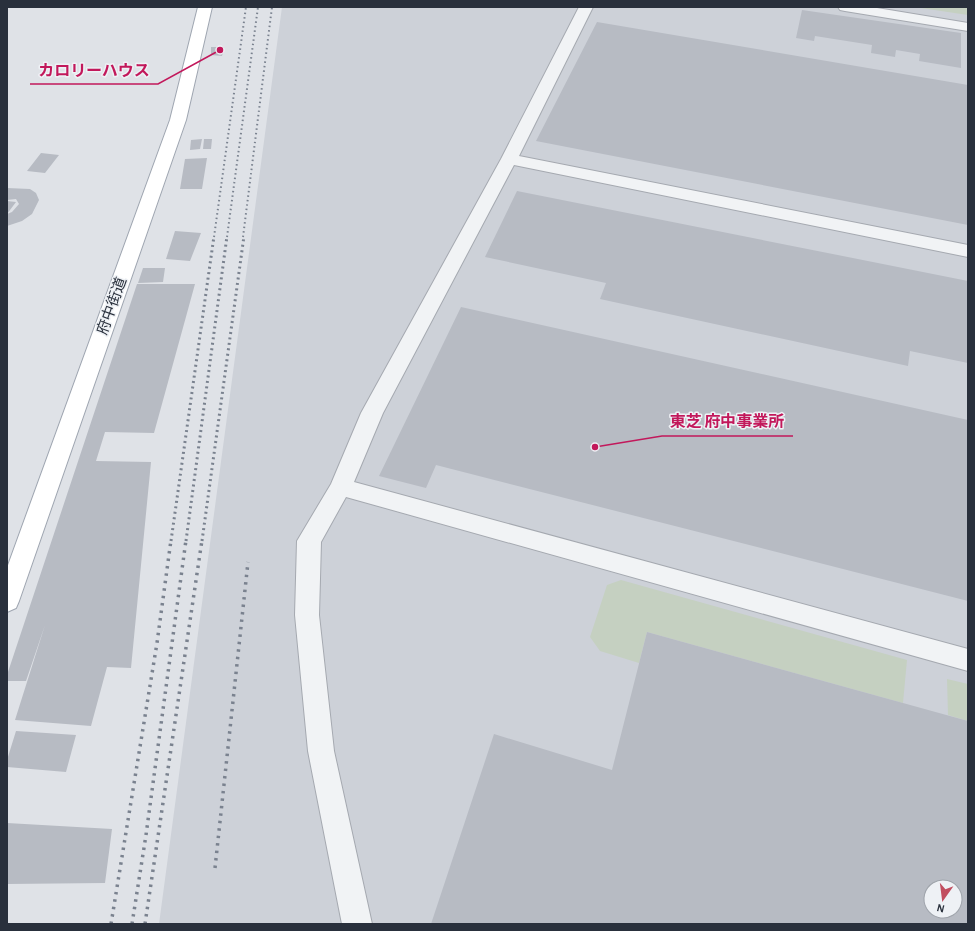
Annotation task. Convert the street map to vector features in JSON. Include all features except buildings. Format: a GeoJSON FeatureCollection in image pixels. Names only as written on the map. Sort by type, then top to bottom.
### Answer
{"type":"FeatureCollection","features":[{"type":"Feature","properties":{"kind":"main road","name":"府中街道"},"geometry":{"type":"LineString","coordinates":[[7,601],[178,120],[205,7]]}},
{"type":"Feature","properties":{"kind":"lane"},"geometry":{"type":"LineString","coordinates":[[357,924],[321,751],[307,614],[308,541],[341,487],[372,413],[509,159],[552,77],[586,7]]}},
{"type":"Feature","properties":{"kind":"lane"},"geometry":{"type":"LineString","coordinates":[[845,7],[968,27]]}},
{"type":"Feature","properties":{"kind":"lane"},"geometry":{"type":"LineString","coordinates":[[509,159],[968,251]]}},
{"type":"Feature","properties":{"kind":"lane"},"geometry":{"type":"LineString","coordinates":[[341,487],[968,660]]}},
{"type":"Feature","properties":{"kind":"shaded area"},"geometry":{"type":"Polygon","coordinates":[[[282,7],[968,7],[968,924],[159,924],[282,7]]]}},
{"type":"Feature","properties":{"kind":"green space"},"geometry":{"type":"Polygon","coordinates":[[[914,7],[968,7],[968,15],[914,7]]]}},
{"type":"Feature","properties":{"kind":"green space"},"geometry":{"type":"Polygon","coordinates":[[[621,580],[907,660],[903,703],[647,632],[639,663],[600,651],[590,637],[607,585],[621,580]]]}},
{"type":"Feature","properties":{"kind":"green space"},"geometry":{"type":"Polygon","coordinates":[[[947,679],[968,684],[968,721],[948,715],[947,679]]]}},
{"type":"Feature","properties":{"kind":"railway"},"geometry":{"type":"LineString","coordinates":[[214,237],[246,7]]}},
{"type":"Feature","properties":{"kind":"railway"},"geometry":{"type":"LineString","coordinates":[[227,237],[258,7]]}},
{"type":"Feature","properties":{"kind":"railway"},"geometry":{"type":"LineString","coordinates":[[243,237],[272,7]]}},
{"type":"Feature","properties":{"kind":"railway"},"geometry":{"type":"LineString","coordinates":[[171,541],[214,236]]}},
{"type":"Feature","properties":{"kind":"railway"},"geometry":{"type":"LineString","coordinates":[[186,541],[227,236]]}},
{"type":"Feature","properties":{"kind":"railway"},"geometry":{"type":"LineString","coordinates":[[202,541],[244,236]]}},
{"type":"Feature","properties":{"kind":"railway"},"geometry":{"type":"LineString","coordinates":[[111,924],[157,643],[171,540]]}},
{"type":"Feature","properties":{"kind":"railway"},"geometry":{"type":"LineString","coordinates":[[132,924],[146,835],[186,540]]}},
{"type":"Feature","properties":{"kind":"railway"},"geometry":{"type":"LineString","coordinates":[[145,924],[202,540]]}},
{"type":"Feature","properties":{"kind":"railway"},"geometry":{"type":"LineString","coordinates":[[215,868],[248,562]]}},
{"type":"Feature","properties":{"kind":"place","name":"カロリーハウス"},"geometry":{"type":"Point","coordinates":[220,50]}},
{"type":"Feature","properties":{"kind":"place","name":"東芝 府中事業所"},"geometry":{"type":"Point","coordinates":[595,447]}}]}
